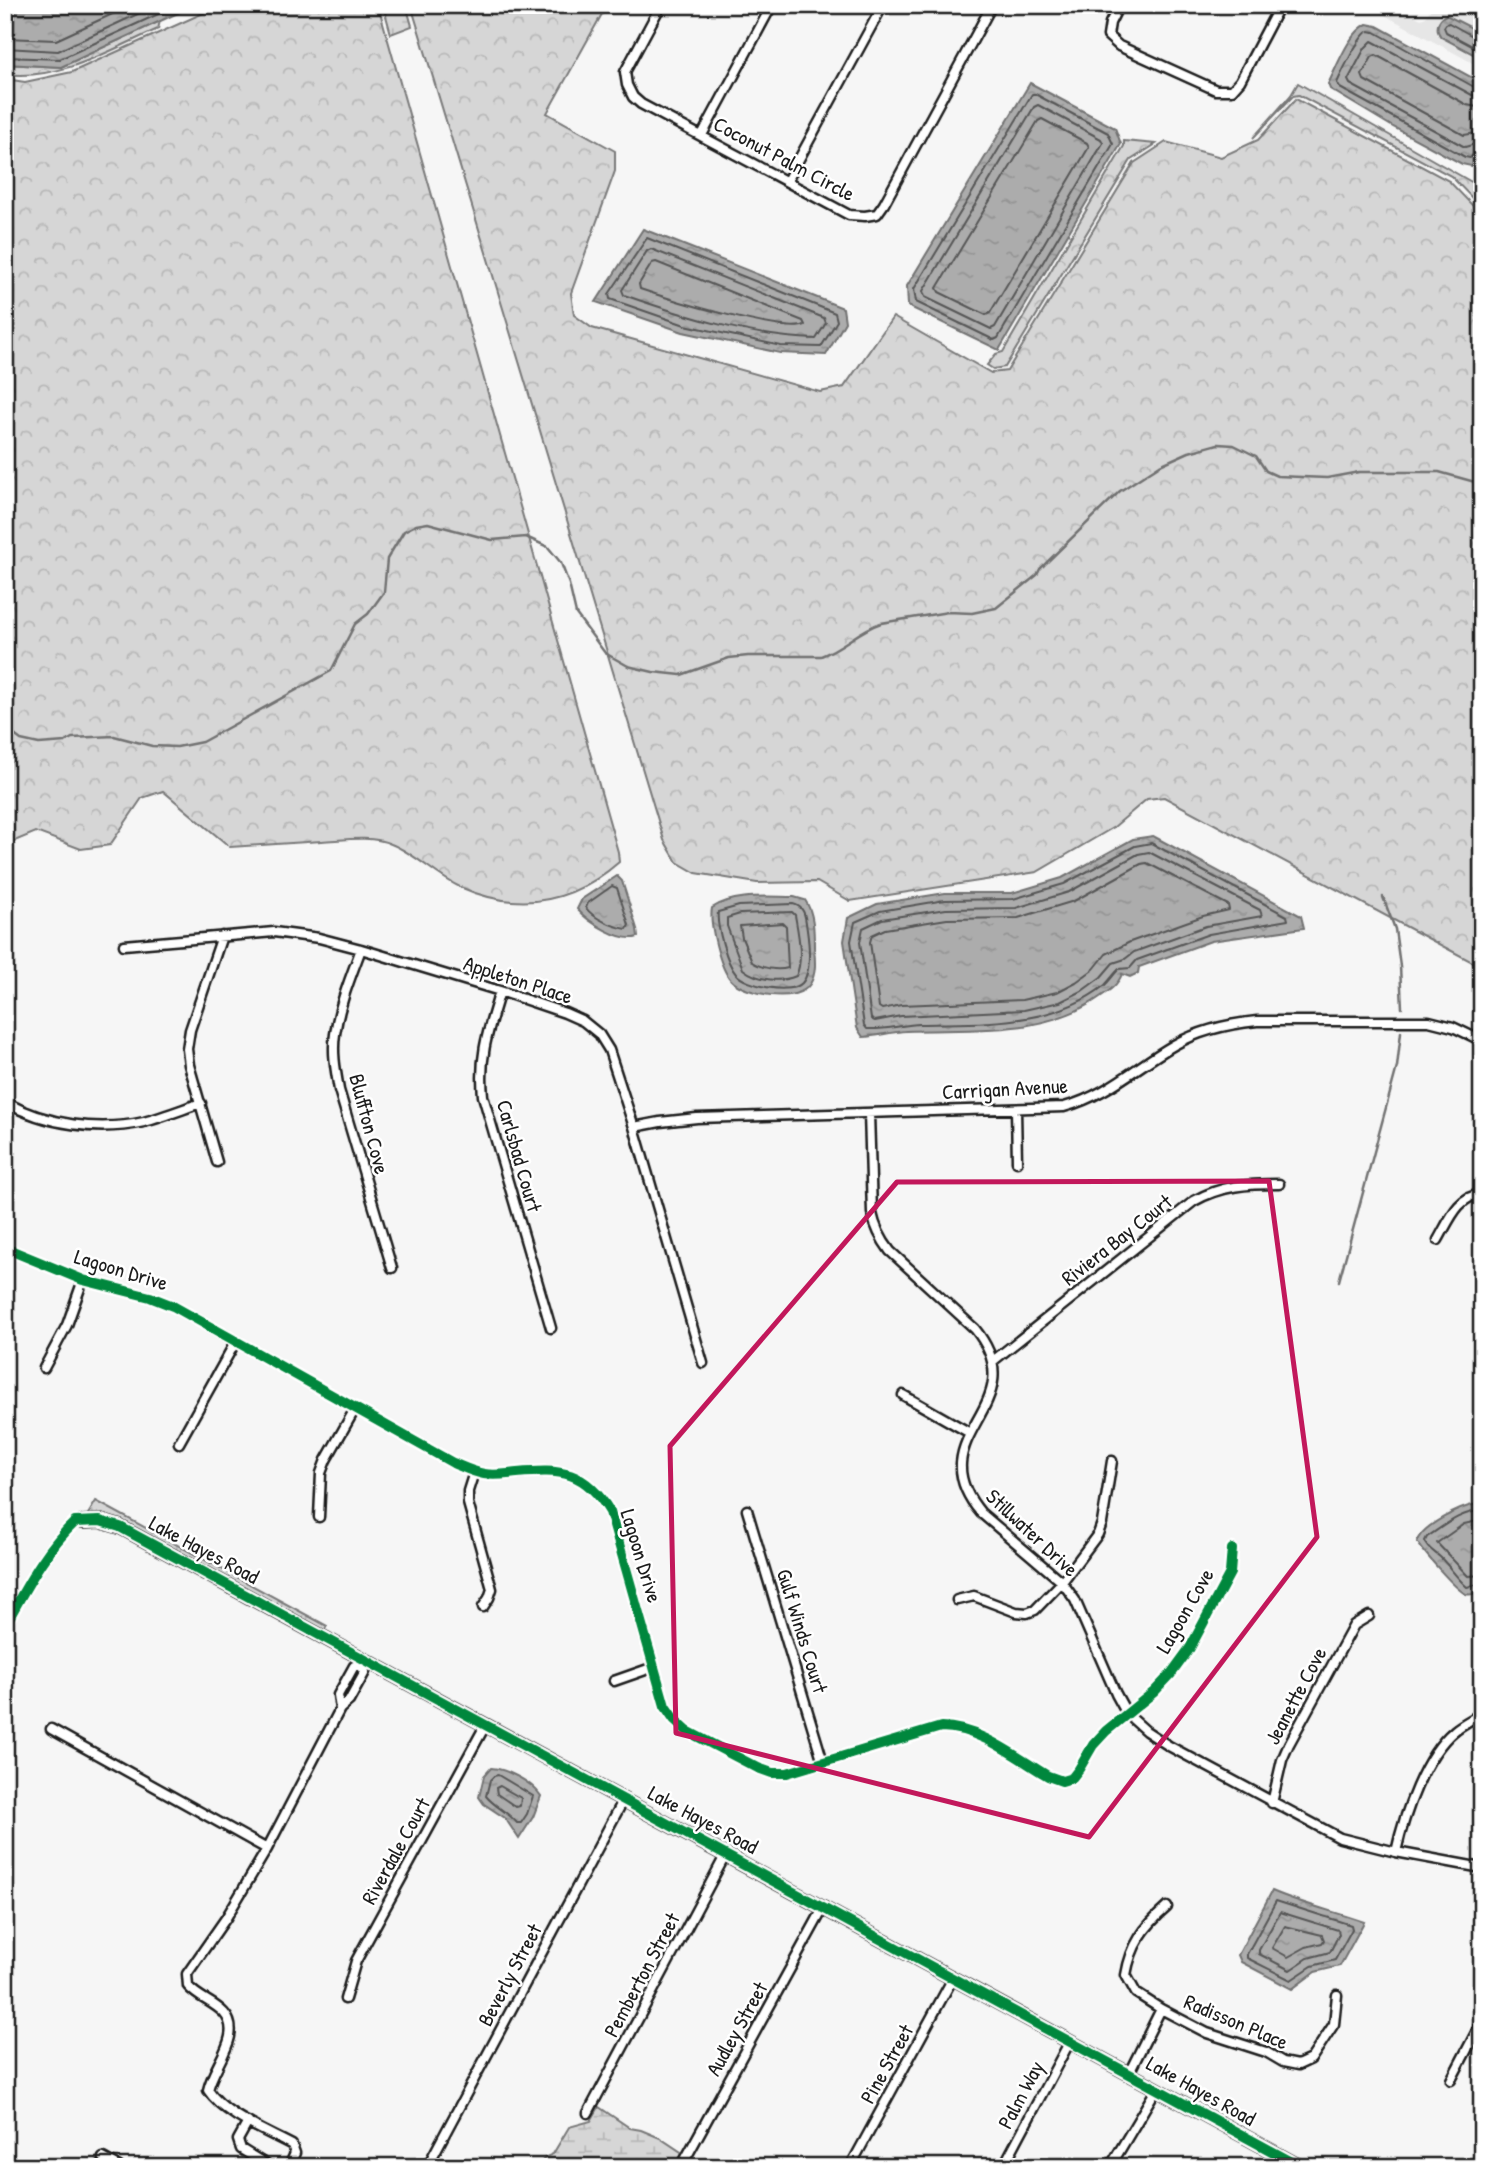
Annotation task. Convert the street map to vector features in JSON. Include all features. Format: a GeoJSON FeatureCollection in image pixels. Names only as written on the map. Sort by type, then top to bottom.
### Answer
{"type":"FeatureCollection","features":[{"type":"Feature","properties":{"kind":"street","name":"Coconut Palm Circle"},"geometry":{"type":"LineString","coordinates":[[661,5],[625,72],[633,97],[641,104],[849,215],[864,216],[877,214],[884,204],[992,5]]}},
{"type":"Feature","properties":{"kind":"street"},"geometry":{"type":"LineString","coordinates":[[702,135],[772,5]]}},
{"type":"Feature","properties":{"kind":"street"},"geometry":{"type":"LineString","coordinates":[[788,181],[883,5]]}},
{"type":"Feature","properties":{"kind":"street"},"geometry":{"type":"LineString","coordinates":[[1119,5],[1110,23],[1108,36],[1119,46],[1216,90],[1232,90],[1240,80],[1280,5]]}},
{"type":"Feature","properties":{"kind":"street","name":"Appleton Place"},"geometry":{"type":"LineString","coordinates":[[124,945],[274,932],[319,938],[361,948],[583,1021],[599,1034],[609,1050],[703,1363]]}},
{"type":"Feature","properties":{"kind":"street"},"geometry":{"type":"LineString","coordinates":[[218,1162],[189,1065],[187,1049],[190,1030],[222,936]]}},
{"type":"Feature","properties":{"kind":"street","name":"Bluffton Cove"},"geometry":{"type":"LineString","coordinates":[[361,948],[340,1010],[335,1035],[334,1063],[339,1090],[392,1268]]}},
{"type":"Feature","properties":{"kind":"street","name":"Carlsbad Court"},"geometry":{"type":"LineString","coordinates":[[500,992],[482,1048],[480,1072],[483,1096],[551,1328]]}},
{"type":"Feature","properties":{"kind":"street","name":"Carrigan Avenue"},"geometry":{"type":"LineString","coordinates":[[634,1127],[697,1118],[1064,1107],[1101,1093],[1175,1045],[1204,1031],[1257,1021],[1429,1021],[1453,1027],[1482,1041]]}},
{"type":"Feature","properties":{"kind":"street"},"geometry":{"type":"LineString","coordinates":[[5,1102],[34,1115],[60,1122],[114,1127],[145,1122],[201,1103]]}},
{"type":"Feature","properties":{"kind":"street"},"geometry":{"type":"LineString","coordinates":[[1016,1109],[1017,1162]]}},
{"type":"Feature","properties":{"kind":"street"},"geometry":{"type":"LineString","coordinates":[[869,1113],[874,1225],[890,1251],[975,1329],[986,1343],[993,1361]]}},
{"type":"Feature","properties":{"kind":"street","name":"Riviera Bay Court"},"geometry":{"type":"LineString","coordinates":[[993,1361],[1194,1201],[1211,1191],[1229,1186],[1279,1184]]}},
{"type":"Feature","properties":{"kind":"street"},"geometry":{"type":"LineString","coordinates":[[1438,1240],[1460,1204],[1475,1195],[1482,1195]]}},
{"type":"Feature","properties":{"kind":"street","name":"Lagoon Drive"},"geometry":{"type":"LineString","coordinates":[[5,1248],[83,1280],[150,1297],[173,1306],[355,1409],[474,1472],[498,1475],[562,1472],[576,1476],[591,1486],[610,1512],[665,1706],[687,1731],[758,1768],[772,1773],[787,1773],[941,1727],[954,1727],[971,1731],[1048,1776],[1062,1781],[1072,1778],[1093,1745],[1127,1714]]}},
{"type":"Feature","properties":{"kind":"street"},"geometry":{"type":"LineString","coordinates":[[44,1368],[67,1325],[83,1280]]}},
{"type":"Feature","properties":{"kind":"street"},"geometry":{"type":"LineString","coordinates":[[179,1443],[236,1341]]}},
{"type":"Feature","properties":{"kind":"street","name":"Stillwater Drive"},"geometry":{"type":"LineString","coordinates":[[993,1361],[991,1393],[962,1450],[960,1464],[964,1488],[981,1513],[1062,1582],[1075,1600],[1127,1714],[1169,1746],[1340,1838],[1396,1852],[1482,1868]]}},
{"type":"Feature","properties":{"kind":"street"},"geometry":{"type":"LineString","coordinates":[[903,1395],[970,1433]]}},
{"type":"Feature","properties":{"kind":"street"},"geometry":{"type":"LineString","coordinates":[[319,1517],[321,1474],[355,1409]]}},
{"type":"Feature","properties":{"kind":"street"},"geometry":{"type":"LineString","coordinates":[[957,1600],[974,1596],[1016,1612],[1027,1613],[1035,1610],[1062,1582],[1098,1534],[1112,1461]]}},
{"type":"Feature","properties":{"kind":"street"},"geometry":{"type":"LineString","coordinates":[[474,1472],[468,1491],[468,1503],[492,1588],[483,1607]]}},
{"type":"Feature","properties":{"kind":"street","name":"Gulf Winds Court"},"geometry":{"type":"LineString","coordinates":[[747,1510],[823,1762]]}},
{"type":"Feature","properties":{"kind":"street","name":"Lake Hayes Road"},"geometry":{"type":"LineString","coordinates":[[82,1522],[100,1521],[120,1527],[363,1662],[486,1724],[1301,2167]]}},
{"type":"Feature","properties":{"kind":"street"},"geometry":{"type":"LineString","coordinates":[[5,1625],[37,1568],[60,1536],[75,1522],[82,1522]]}},
{"type":"Feature","properties":{"kind":"street","name":"Lagoon Cove"},"geometry":{"type":"LineString","coordinates":[[1127,1714],[1154,1692],[1190,1648],[1230,1573],[1232,1549]]}},
{"type":"Feature","properties":{"kind":"street","name":"Jeanette Cove"},"geometry":{"type":"LineString","coordinates":[[1272,1803],[1282,1760],[1289,1744],[1354,1625],[1368,1616]]}},
{"type":"Feature","properties":{"kind":"street"},"geometry":{"type":"LineString","coordinates":[[289,2167],[295,2153],[292,2145],[214,2100],[208,2090],[210,2078],[231,2036],[232,2025],[223,2011],[195,1994],[188,1986],[187,1974],[226,1918],[267,1849],[340,1709],[349,1701],[365,1672],[363,1662]]}},
{"type":"Feature","properties":{"kind":"street"},"geometry":{"type":"LineString","coordinates":[[614,1681],[654,1667]]}},
{"type":"Feature","properties":{"kind":"street"},"geometry":{"type":"LineString","coordinates":[[1396,1852],[1409,1803],[1437,1749],[1454,1730],[1482,1713]]}},
{"type":"Feature","properties":{"kind":"street","name":"Riverdale Court"},"geometry":{"type":"LineString","coordinates":[[345,1999],[356,1961],[486,1724]]}},
{"type":"Feature","properties":{"kind":"street"},"geometry":{"type":"LineString","coordinates":[[51,1729],[267,1849]]}},
{"type":"Feature","properties":{"kind":"street","name":"Beverly Street"},"geometry":{"type":"LineString","coordinates":[[427,2167],[624,1799]]}},
{"type":"Feature","properties":{"kind":"street","name":"Pemberton Street"},"geometry":{"type":"LineString","coordinates":[[588,2113],[726,1854]]}},
{"type":"Feature","properties":{"kind":"street","name":"Radisson Place"},"geometry":{"type":"LineString","coordinates":[[1167,1907],[1149,1923],[1129,1955],[1126,1975],[1136,1993],[1207,2033],[1266,2052],[1283,2062],[1298,2065],[1311,2059],[1334,2024],[1337,1995]]}},
{"type":"Feature","properties":{"kind":"street","name":"Audley Street"},"geometry":{"type":"LineString","coordinates":[[681,2167],[824,1908]]}},
{"type":"Feature","properties":{"kind":"street","name":"Pine Street"},"geometry":{"type":"LineString","coordinates":[[850,2167],[953,1978]]}},
{"type":"Feature","properties":{"kind":"street","name":"Radisson Place"},"geometry":{"type":"LineString","coordinates":[[1129,2073],[1161,2009]]}},
{"type":"Feature","properties":{"kind":"street"},"geometry":{"type":"LineString","coordinates":[[1451,2080],[1482,2021]]}},
{"type":"Feature","properties":{"kind":"street","name":"Palm Way"},"geometry":{"type":"LineString","coordinates":[[1003,2167],[1070,2040]]}},
{"type":"Feature","properties":{"kind":"street"},"geometry":{"type":"LineString","coordinates":[[1110,2167],[1157,2088]]}},
{"type":"Feature","properties":{"kind":"street"},"geometry":{"type":"LineString","coordinates":[[248,2122],[238,2140],[241,2149],[270,2167]]}},
{"type":"Feature","properties":{"kind":"street"},"geometry":{"type":"LineString","coordinates":[[103,2158],[119,2167]]}},
{"type":"Feature","properties":{"kind":"highlighted area"},"geometry":{"type":"Polygon","coordinates":[[[1269,1181],[1317,1537],[1089,1837],[676,1733],[670,1446],[897,1182],[1269,1181]]]}},
{"type":"Feature","properties":{"kind":"shaded area"},"geometry":{"type":"Polygon","coordinates":[[[1366,5],[1393,5],[1421,19],[1426,17],[1433,5],[1482,5],[1482,32],[1446,14],[1439,19],[1436,27],[1441,38],[1472,55],[1482,54],[1482,68],[1366,5]]]}},
{"type":"Feature","properties":{"kind":"green space"},"geometry":{"type":"Polygon","coordinates":[[[221,5],[378,5],[618,852],[619,862],[601,876],[563,895],[523,902],[482,895],[460,887],[400,848],[383,841],[348,839],[230,847],[163,791],[142,798],[110,845],[81,849],[36,832],[5,845],[5,79],[25,82],[72,72],[221,5]]]}},
{"type":"Feature","properties":{"kind":"green space"},"geometry":{"type":"Polygon","coordinates":[[[383,5],[406,5],[412,26],[391,34],[383,5]]]}},
{"type":"Feature","properties":{"kind":"green space"},"geometry":{"type":"Polygon","coordinates":[[[411,5],[607,5],[547,113],[615,151],[615,171],[571,293],[574,315],[592,328],[820,392],[844,387],[893,317],[991,373],[1007,371],[1134,163],[1166,142],[1221,157],[1258,140],[1296,99],[1449,181],[1474,207],[1482,227],[1482,963],[1476,964],[1164,797],[1147,799],[1114,827],[1037,872],[850,901],[817,882],[757,883],[696,873],[677,862],[664,840],[411,5]]]}},
{"type":"Feature","properties":{"kind":"green space"},"geometry":{"type":"Polygon","coordinates":[[[160,21],[158,29],[84,62],[45,73],[5,74],[5,64],[61,67],[160,21]]]}},
{"type":"Feature","properties":{"kind":"green space"},"geometry":{"type":"Polygon","coordinates":[[[1298,83],[1482,188],[1482,215],[1477,203],[1451,176],[1299,95],[1293,96],[1253,138],[1291,95],[1298,83]]]}},
{"type":"Feature","properties":{"kind":"green space"},"geometry":{"type":"Polygon","coordinates":[[[1124,141],[1156,144],[1131,160],[1005,367],[993,369],[987,365],[996,354],[1003,352],[1124,146],[1124,141]]]}},
{"type":"Feature","properties":{"kind":"green space"},"geometry":{"type":"Polygon","coordinates":[[[96,1501],[327,1626],[324,1631],[123,1522],[102,1516],[87,1516],[96,1501]]]}},
{"type":"Feature","properties":{"kind":"green space"},"geometry":{"type":"Polygon","coordinates":[[[599,2107],[630,2128],[660,2138],[681,2152],[676,2167],[658,2167],[635,2160],[620,2167],[536,2167],[553,2154],[569,2127],[591,2121],[599,2107]]]}},
{"type":"Feature","properties":{"kind":"water"},"geometry":{"type":"Polygon","coordinates":[[[5,5],[195,5],[61,67],[5,64],[5,5]]]}},
{"type":"Feature","properties":{"kind":"water"},"geometry":{"type":"Polygon","coordinates":[[[1446,15],[1482,33],[1482,53],[1473,54],[1441,37],[1438,25],[1446,15]]]}},
{"type":"Feature","properties":{"kind":"water"},"geometry":{"type":"Polygon","coordinates":[[[1367,24],[1377,26],[1482,83],[1482,153],[1471,166],[1462,164],[1393,127],[1330,89],[1328,84],[1344,51],[1354,35],[1367,24]]]}},
{"type":"Feature","properties":{"kind":"water"},"geometry":{"type":"Polygon","coordinates":[[[1030,83],[1115,128],[1121,144],[999,350],[908,306],[907,286],[1030,83]]]}},
{"type":"Feature","properties":{"kind":"water"},"geometry":{"type":"Polygon","coordinates":[[[643,229],[843,308],[845,322],[826,355],[780,353],[683,332],[596,302],[643,229]]]}},
{"type":"Feature","properties":{"kind":"water"},"geometry":{"type":"Polygon","coordinates":[[[1153,836],[1301,916],[1304,928],[1211,941],[1139,967],[1138,973],[1130,977],[1122,974],[1110,990],[1078,1010],[1031,1025],[906,1031],[863,1037],[857,1028],[844,941],[848,918],[877,904],[945,893],[1012,893],[1062,878],[1133,839],[1153,836]]]}},
{"type":"Feature","properties":{"kind":"water"},"geometry":{"type":"Polygon","coordinates":[[[617,876],[622,881],[638,937],[614,934],[589,920],[577,909],[582,899],[617,876]]]}},
{"type":"Feature","properties":{"kind":"water"},"geometry":{"type":"Polygon","coordinates":[[[794,897],[805,900],[812,916],[815,966],[810,984],[795,994],[783,995],[759,993],[738,985],[727,974],[719,956],[712,924],[712,908],[741,898],[794,897]]]}},
{"type":"Feature","properties":{"kind":"water"},"geometry":{"type":"Polygon","coordinates":[[[1477,1504],[1482,1505],[1482,1589],[1466,1594],[1448,1579],[1417,1541],[1427,1529],[1443,1518],[1477,1504]]]}},
{"type":"Feature","properties":{"kind":"water"},"geometry":{"type":"Polygon","coordinates":[[[491,1768],[519,1777],[541,1796],[533,1817],[519,1839],[505,1818],[484,1804],[479,1797],[484,1776],[491,1768]]]}},
{"type":"Feature","properties":{"kind":"water"},"geometry":{"type":"Polygon","coordinates":[[[1272,1891],[1364,1922],[1340,1966],[1315,1972],[1292,1989],[1241,1962],[1238,1955],[1272,1891]]]}},
{"type":"Feature","properties":{"kind":"waterway"},"geometry":{"type":"LineString","coordinates":[[5,728],[21,740],[39,744],[65,742],[72,738],[114,736],[152,746],[177,747],[202,742],[331,671],[355,624],[368,614],[384,592],[387,559],[404,531],[428,523],[492,540],[526,537],[548,547],[561,563],[576,614],[605,653],[628,666],[681,675],[729,658],[821,656],[881,623],[948,612],[972,613],[996,608],[1037,575],[1120,491],[1160,465],[1189,452],[1218,444],[1234,445],[1256,456],[1266,471],[1277,476],[1327,478],[1359,472],[1439,472],[1482,484]]}},
{"type":"Feature","properties":{"kind":"waterway"},"geometry":{"type":"LineString","coordinates":[[1383,897],[1395,929],[1402,1008]]}},
{"type":"Feature","properties":{"kind":"waterway"},"geometry":{"type":"LineString","coordinates":[[1339,1281],[1397,1067],[1401,1032]]}},
{"type":"Feature","properties":{"kind":"cycle path"},"geometry":{"type":"LineString","coordinates":[[5,1248],[83,1280],[150,1297],[173,1306],[464,1468],[492,1475],[559,1473],[581,1480],[601,1498],[610,1512],[665,1706],[687,1731],[772,1773],[787,1773],[941,1727],[955,1728],[983,1737],[1048,1776],[1062,1781],[1072,1778],[1093,1745],[1154,1692],[1190,1648],[1230,1573],[1232,1549]]}},
{"type":"Feature","properties":{"kind":"cycle path"},"geometry":{"type":"LineString","coordinates":[[5,1625],[45,1558],[75,1522],[100,1521],[120,1527],[1301,2167]]}}]}
